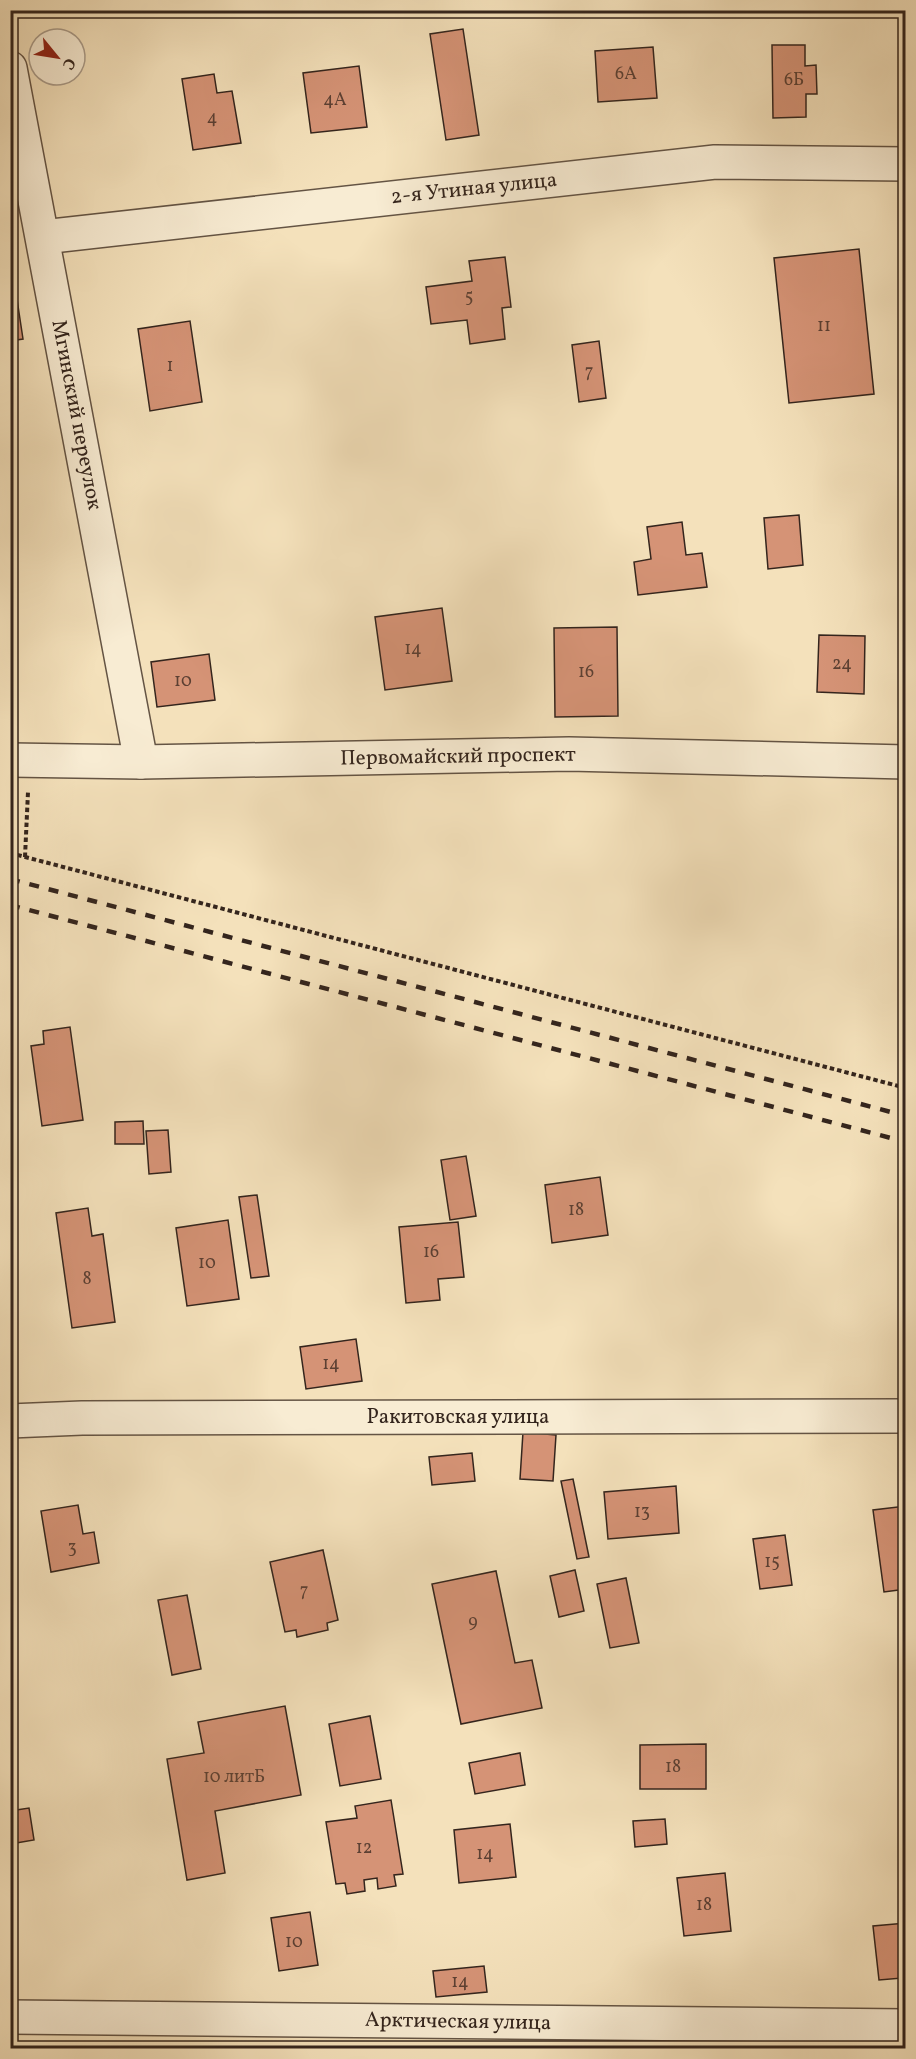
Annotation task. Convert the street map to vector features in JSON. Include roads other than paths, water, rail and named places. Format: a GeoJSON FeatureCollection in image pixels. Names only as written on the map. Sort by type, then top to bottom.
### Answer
{"type":"FeatureCollection","features":[{"type":"Feature","properties":{"kind":"street","name":"Мгинский переулок"},"geometry":{"type":"LineString","coordinates":[[10,68],[141,762]]}},
{"type":"Feature","properties":{"kind":"street","name":"2-я Утиная улица"},"geometry":{"type":"LineString","coordinates":[[43,237],[715,162],[906,164]]}},
{"type":"Feature","properties":{"kind":"street","name":"Первомайский проспект"},"geometry":{"type":"LineString","coordinates":[[20,759],[141,762],[569,754],[906,762]]}},
{"type":"Feature","properties":{"kind":"street","name":"Ракитовская улица"},"geometry":{"type":"LineString","coordinates":[[10,1421],[94,1418],[906,1416]]}},
{"type":"Feature","properties":{"kind":"street","name":"Арктическая улица"},"geometry":{"type":"LineString","coordinates":[[10,2017],[906,2026]]}},
{"type":"Feature","properties":{"kind":"railway"},"geometry":{"type":"LineString","coordinates":[[10,879],[906,1116]]}},
{"type":"Feature","properties":{"kind":"railway"},"geometry":{"type":"LineString","coordinates":[[10,905],[906,1142]]}}]}
